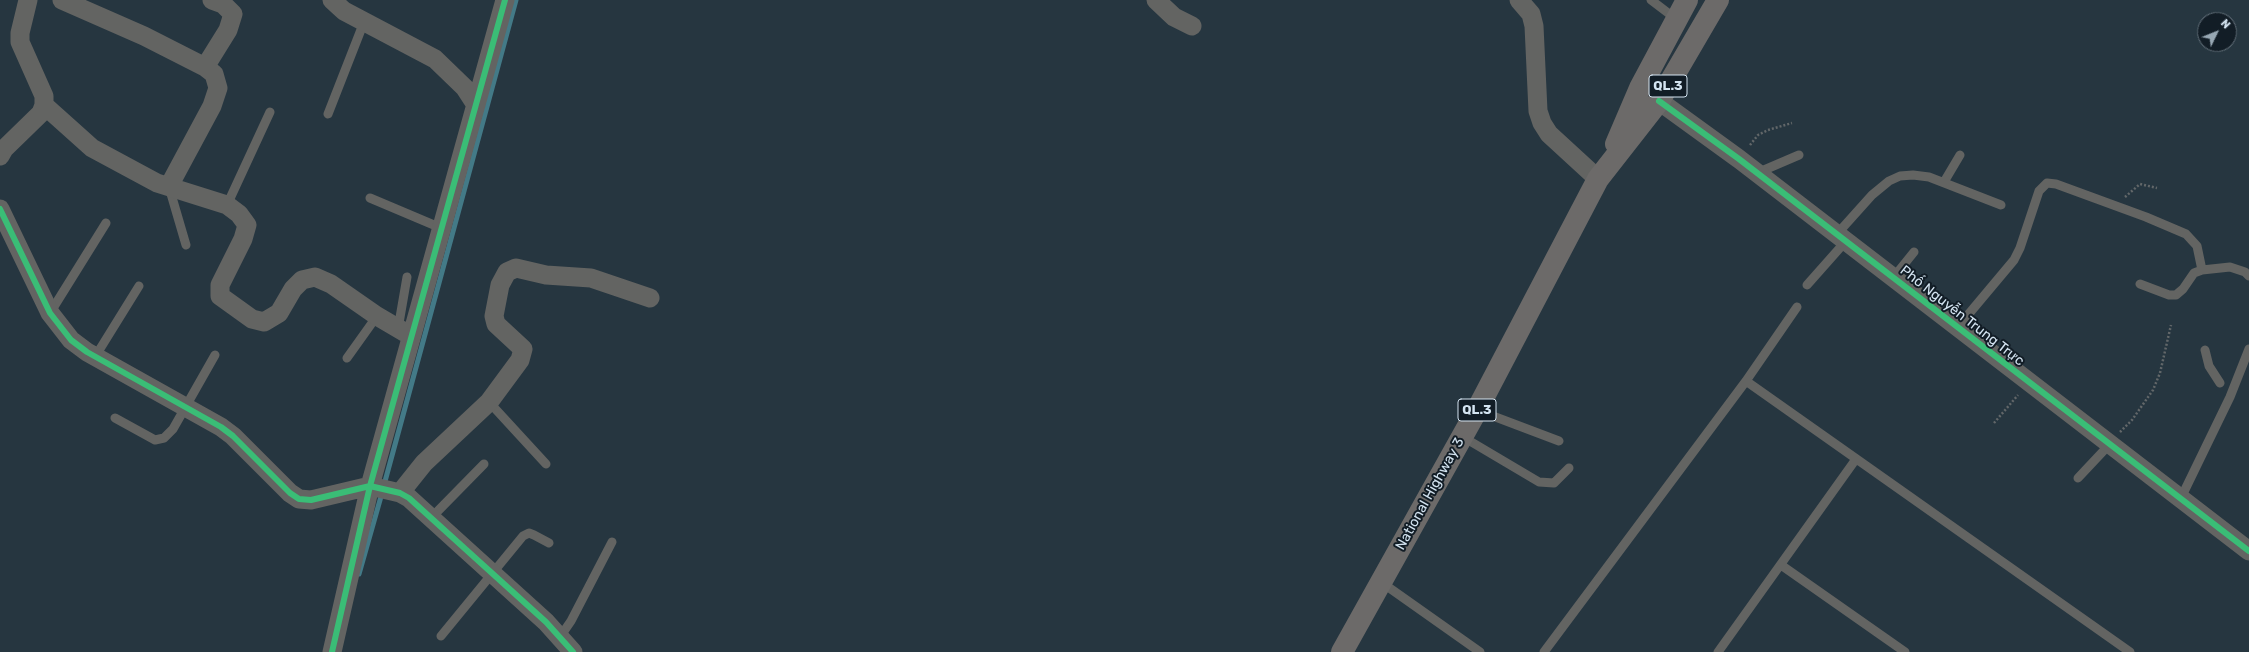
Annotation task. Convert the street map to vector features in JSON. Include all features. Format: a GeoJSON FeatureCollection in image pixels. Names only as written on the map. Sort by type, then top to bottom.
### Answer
{"type":"FeatureCollection","features":[{"type":"Feature","properties":{"kind":"highway","name":"QL.3"},"geometry":{"type":"LineString","coordinates":[[1603,172],[1632,103],[1687,0]]}},
{"type":"Feature","properties":{"kind":"highway","name":"QL.3"},"geometry":{"type":"LineString","coordinates":[[1603,172],[1659,101],[1718,0]]}},
{"type":"Feature","properties":{"kind":"highway","name":"National Highway 3"},"geometry":{"type":"LineString","coordinates":[[1342,652],[1463,437],[1603,172]]}},
{"type":"Feature","properties":{"kind":"street"},"geometry":{"type":"LineString","coordinates":[[0,156],[4,149],[41,113],[44,105],[44,96],[20,42],[20,33],[28,0]]}},
{"type":"Feature","properties":{"kind":"street"},"geometry":{"type":"LineString","coordinates":[[62,0],[144,36],[205,67],[214,74],[218,88],[212,106],[169,186]]}},
{"type":"Feature","properties":{"kind":"street"},"geometry":{"type":"LineString","coordinates":[[205,67],[228,30],[232,14],[223,4],[212,0]]}},
{"type":"Feature","properties":{"kind":"street"},"geometry":{"type":"LineString","coordinates":[[332,0],[344,11],[435,59],[461,84],[476,105]]}},
{"type":"Feature","properties":{"kind":"street"},"geometry":{"type":"LineString","coordinates":[[332,652],[384,489],[405,333],[441,228],[505,0]]}},
{"type":"Feature","properties":{"kind":"street"},"geometry":{"type":"LineString","coordinates":[[1156,0],[1174,17],[1192,26]]}},
{"type":"Feature","properties":{"kind":"street"},"geometry":{"type":"LineString","coordinates":[[1519,0],[1531,14],[1534,26],[1538,111],[1542,123],[1549,134],[1603,172]]}},
{"type":"Feature","properties":{"kind":"street","name":"Phố Nguyễn Trung Trực"},"geometry":{"type":"LineString","coordinates":[[1659,101],[1739,159],[2180,500],[2249,551]]}},
{"type":"Feature","properties":{"kind":"street"},"geometry":{"type":"LineString","coordinates":[[44,105],[82,141],[92,148],[158,183],[227,205],[239,214],[247,225],[243,239],[220,285],[220,296],[252,319],[264,322],[279,313],[293,289],[302,280],[314,278],[331,284],[377,316],[405,333]]}},
{"type":"Feature","properties":{"kind":"street"},"geometry":{"type":"LineString","coordinates":[[0,209],[50,313],[70,340],[95,357],[185,406],[233,436],[290,493],[299,500],[311,500],[384,489],[424,463],[489,402],[520,360],[523,349],[496,324],[494,316],[500,285],[507,272],[516,268],[546,274],[591,278],[650,298]]}},
{"type":"Feature","properties":{"kind":"street"},"geometry":{"type":"LineString","coordinates":[[384,489],[431,518],[560,636],[573,652]]}},
{"type":"Feature","properties":{"kind":"lane"},"geometry":{"type":"LineString","coordinates":[[1651,0],[1676,19]]}},
{"type":"Feature","properties":{"kind":"lane"},"geometry":{"type":"LineString","coordinates":[[328,114],[364,22]]}},
{"type":"Feature","properties":{"kind":"lane"},"geometry":{"type":"LineString","coordinates":[[227,205],[270,112]]}},
{"type":"Feature","properties":{"kind":"lane"},"geometry":{"type":"LineString","coordinates":[[1757,173],[1799,155]]}},
{"type":"Feature","properties":{"kind":"lane"},"geometry":{"type":"LineString","coordinates":[[1944,182],[1960,155]]}},
{"type":"Feature","properties":{"kind":"lane"},"geometry":{"type":"LineString","coordinates":[[1807,285],[1872,195],[1895,179],[1913,175],[1930,177],[2001,205]]}},
{"type":"Feature","properties":{"kind":"lane"},"geometry":{"type":"LineString","coordinates":[[1957,328],[2014,260],[2020,248],[2039,192],[2047,183],[2056,184],[2117,206],[2186,234],[2197,246],[2202,270]]}},
{"type":"Feature","properties":{"kind":"lane"},"geometry":{"type":"LineString","coordinates":[[169,186],[186,245]]}},
{"type":"Feature","properties":{"kind":"lane"},"geometry":{"type":"LineString","coordinates":[[370,198],[441,228]]}},
{"type":"Feature","properties":{"kind":"lane"},"geometry":{"type":"LineString","coordinates":[[50,313],[106,223]]}},
{"type":"Feature","properties":{"kind":"lane"},"geometry":{"type":"LineString","coordinates":[[1892,278],[1914,252]]}},
{"type":"Feature","properties":{"kind":"lane"},"geometry":{"type":"LineString","coordinates":[[2140,284],[2169,295],[2176,295],[2183,289],[2194,273],[2202,270],[2230,267],[2245,272],[2249,276]]}},
{"type":"Feature","properties":{"kind":"lane"},"geometry":{"type":"LineString","coordinates":[[405,333],[407,277]]}},
{"type":"Feature","properties":{"kind":"lane"},"geometry":{"type":"LineString","coordinates":[[95,357],[139,286]]}},
{"type":"Feature","properties":{"kind":"lane"},"geometry":{"type":"LineString","coordinates":[[1544,652],[1746,381],[1797,307]]}},
{"type":"Feature","properties":{"kind":"lane"},"geometry":{"type":"LineString","coordinates":[[347,358],[377,316]]}},
{"type":"Feature","properties":{"kind":"lane"},"geometry":{"type":"LineString","coordinates":[[2180,500],[2249,349]]}},
{"type":"Feature","properties":{"kind":"lane"},"geometry":{"type":"LineString","coordinates":[[2205,350],[2209,366],[2220,383]]}},
{"type":"Feature","properties":{"kind":"lane"},"geometry":{"type":"LineString","coordinates":[[115,418],[155,440],[164,438],[173,429],[215,355]]}},
{"type":"Feature","properties":{"kind":"lane"},"geometry":{"type":"LineString","coordinates":[[1746,381],[2130,652]]}},
{"type":"Feature","properties":{"kind":"lane"},"geometry":{"type":"LineString","coordinates":[[489,402],[546,464]]}},
{"type":"Feature","properties":{"kind":"lane"},"geometry":{"type":"LineString","coordinates":[[1477,410],[1559,441]]}},
{"type":"Feature","properties":{"kind":"lane"},"geometry":{"type":"LineString","coordinates":[[1463,437],[1539,482],[1554,483],[1569,468]]}},
{"type":"Feature","properties":{"kind":"lane"},"geometry":{"type":"LineString","coordinates":[[2078,478],[2109,445]]}},
{"type":"Feature","properties":{"kind":"lane"},"geometry":{"type":"LineString","coordinates":[[1718,652],[1856,459]]}},
{"type":"Feature","properties":{"kind":"lane"},"geometry":{"type":"LineString","coordinates":[[431,518],[484,464]]}},
{"type":"Feature","properties":{"kind":"lane"},"geometry":{"type":"LineString","coordinates":[[441,636],[523,536],[529,533],[534,534],[549,543]]}},
{"type":"Feature","properties":{"kind":"lane"},"geometry":{"type":"LineString","coordinates":[[560,636],[571,621],[612,542]]}},
{"type":"Feature","properties":{"kind":"lane"},"geometry":{"type":"LineString","coordinates":[[1781,564],[1906,652]]}},
{"type":"Feature","properties":{"kind":"lane"},"geometry":{"type":"LineString","coordinates":[[1381,582],[1480,652]]}},
{"type":"Feature","properties":{"kind":"path"},"geometry":{"type":"LineString","coordinates":[[1739,159],[1758,135],[1792,123]]}},
{"type":"Feature","properties":{"kind":"path"},"geometry":{"type":"LineString","coordinates":[[2117,206],[2140,184],[2157,188]]}},
{"type":"Feature","properties":{"kind":"path"},"geometry":{"type":"LineString","coordinates":[[2109,445],[2132,420],[2153,390],[2160,373],[2171,325]]}},
{"type":"Feature","properties":{"kind":"path"},"geometry":{"type":"LineString","coordinates":[[1994,423],[2028,382]]}},
{"type":"Feature","properties":{"kind":"waterway"},"geometry":{"type":"LineString","coordinates":[[384,485],[516,0]]}},
{"type":"Feature","properties":{"kind":"waterway"},"geometry":{"type":"LineString","coordinates":[[359,574],[382,493]]}},
{"type":"Feature","properties":{"kind":"cycle path"},"geometry":{"type":"LineString","coordinates":[[332,652],[370,486],[505,0]]}},
{"type":"Feature","properties":{"kind":"cycle path"},"geometry":{"type":"LineString","coordinates":[[1659,101],[1739,159],[2249,551]]}},
{"type":"Feature","properties":{"kind":"cycle path"},"geometry":{"type":"LineString","coordinates":[[0,209],[50,313],[71,340],[87,352],[221,427],[233,436],[290,493],[299,499],[311,500],[370,486],[400,493],[409,498],[546,622],[573,652]]}}]}
